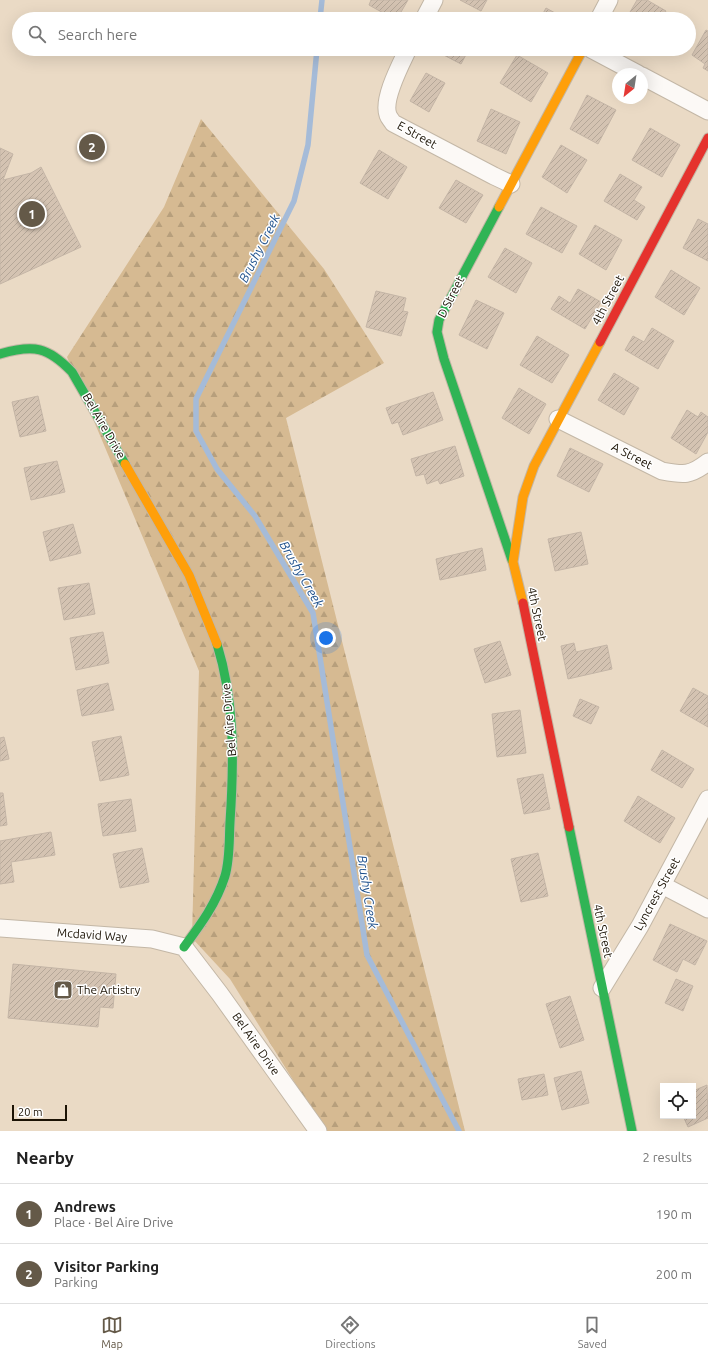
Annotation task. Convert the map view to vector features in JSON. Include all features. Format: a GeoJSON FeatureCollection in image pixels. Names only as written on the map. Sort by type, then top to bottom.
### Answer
{"type":"FeatureCollection","features":[{"type":"Feature","properties":{"kind":"street"},"geometry":{"type":"LineString","coordinates":[[428,12],[434,0]]}},
{"type":"Feature","properties":{"kind":"street"},"geometry":{"type":"LineString","coordinates":[[603,12],[609,0]]}},
{"type":"Feature","properties":{"kind":"street","name":"E Street"},"geometry":{"type":"LineString","coordinates":[[405,56],[394,78],[387,107],[388,115],[393,123],[511,184]]}},
{"type":"Feature","properties":{"kind":"street","name":"D Street"},"geometry":{"type":"LineString","coordinates":[[513,562],[444,359],[437,332],[438,320],[579,56]]}},
{"type":"Feature","properties":{"kind":"street"},"geometry":{"type":"LineString","coordinates":[[604,56],[627,68]]}},
{"type":"Feature","properties":{"kind":"street"},"geometry":{"type":"LineString","coordinates":[[648,79],[708,112]]}},
{"type":"Feature","properties":{"kind":"street","name":"4th Street"},"geometry":{"type":"LineString","coordinates":[[632,1131],[521,594],[513,562],[523,497],[534,466],[708,138]]}},
{"type":"Feature","properties":{"kind":"street","name":"Bel Aire Drive"},"geometry":{"type":"LineString","coordinates":[[0,354],[19,349],[39,349],[59,358],[72,372],[189,575],[224,667],[230,711],[233,775],[225,875],[216,900],[207,916],[184,947],[220,994],[318,1131]]}},
{"type":"Feature","properties":{"kind":"street","name":"A Street"},"geometry":{"type":"LineString","coordinates":[[558,419],[662,471],[688,474],[697,471],[708,462]]}},
{"type":"Feature","properties":{"kind":"street","name":"Lyncrest Street"},"geometry":{"type":"LineString","coordinates":[[602,988],[662,885],[708,799]]}},
{"type":"Feature","properties":{"kind":"street"},"geometry":{"type":"LineString","coordinates":[[662,885],[708,909]]}},
{"type":"Feature","properties":{"kind":"street","name":"Mcdavid Way"},"geometry":{"type":"LineString","coordinates":[[0,928],[152,939],[184,947]]}},
{"type":"Feature","properties":{"kind":"green space"},"geometry":{"type":"Polygon","coordinates":[[[201,119],[324,269],[384,363],[286,418],[465,1131],[325,1131],[230,979],[192,938],[199,671],[67,357],[164,207],[201,119]]]}},
{"type":"Feature","properties":{"kind":"building"},"geometry":{"type":"Polygon","coordinates":[[[371,0],[408,0],[401,12],[382,12],[369,5],[371,0]]]}},
{"type":"Feature","properties":{"kind":"building"},"geometry":{"type":"Polygon","coordinates":[[[460,0],[487,0],[481,11],[460,0]]]}},
{"type":"Feature","properties":{"kind":"building"},"geometry":{"type":"Polygon","coordinates":[[[637,0],[647,0],[666,11],[665,12],[630,12],[637,0]]]}},
{"type":"Feature","properties":{"kind":"building"},"geometry":{"type":"Polygon","coordinates":[[[546,8],[553,12],[544,12],[546,8]]]}},
{"type":"Feature","properties":{"kind":"building"},"geometry":{"type":"Polygon","coordinates":[[[706,30],[708,31],[708,71],[703,68],[705,64],[693,56],[696,56],[696,48],[706,30]]]}},
{"type":"Feature","properties":{"kind":"building"},"geometry":{"type":"Polygon","coordinates":[[[446,56],[465,56],[461,64],[446,56]]]}},
{"type":"Feature","properties":{"kind":"building"},"geometry":{"type":"Polygon","coordinates":[[[516,56],[548,73],[531,102],[500,83],[516,56]]]}},
{"type":"Feature","properties":{"kind":"building"},"geometry":{"type":"Polygon","coordinates":[[[426,73],[445,83],[429,112],[410,101],[426,73]]]}},
{"type":"Feature","properties":{"kind":"building"},"geometry":{"type":"Polygon","coordinates":[[[587,95],[616,110],[598,144],[570,129],[587,95]]]}},
{"type":"Feature","properties":{"kind":"building"},"geometry":{"type":"Polygon","coordinates":[[[491,109],[520,122],[506,154],[477,141],[491,109]]]}},
{"type":"Feature","properties":{"kind":"building"},"geometry":{"type":"Polygon","coordinates":[[[650,128],[680,145],[662,177],[632,160],[650,128]]]}},
{"type":"Feature","properties":{"kind":"building"},"geometry":{"type":"Polygon","coordinates":[[[561,145],[587,160],[567,193],[542,177],[561,145]]]}},
{"type":"Feature","properties":{"kind":"building"},"geometry":{"type":"Polygon","coordinates":[[[0,148],[13,154],[3,180],[31,173],[41,167],[81,247],[0,284],[0,148]]]}},
{"type":"Feature","properties":{"kind":"building"},"geometry":{"type":"Polygon","coordinates":[[[379,150],[407,167],[388,199],[360,183],[379,150]]]}},
{"type":"Feature","properties":{"kind":"building"},"geometry":{"type":"Polygon","coordinates":[[[620,174],[642,187],[634,200],[645,207],[637,220],[604,201],[620,174]]]}},
{"type":"Feature","properties":{"kind":"building"},"geometry":{"type":"Polygon","coordinates":[[[456,180],[483,195],[466,223],[439,208],[456,180]]]}},
{"type":"Feature","properties":{"kind":"building"},"geometry":{"type":"Polygon","coordinates":[[[541,207],[577,226],[562,253],[526,234],[541,207]]]}},
{"type":"Feature","properties":{"kind":"building"},"geometry":{"type":"Polygon","coordinates":[[[698,219],[708,224],[708,261],[683,248],[698,219]]]}},
{"type":"Feature","properties":{"kind":"building"},"geometry":{"type":"Polygon","coordinates":[[[595,225],[622,240],[606,270],[579,254],[595,225]]]}},
{"type":"Feature","properties":{"kind":"building"},"geometry":{"type":"Polygon","coordinates":[[[505,248],[532,263],[516,293],[488,277],[505,248]]]}},
{"type":"Feature","properties":{"kind":"building"},"geometry":{"type":"Polygon","coordinates":[[[671,270],[700,288],[684,315],[655,297],[671,270]]]}},
{"type":"Feature","properties":{"kind":"building"},"geometry":{"type":"Polygon","coordinates":[[[578,289],[601,302],[585,329],[551,309],[559,296],[570,303],[578,289]]]}},
{"type":"Feature","properties":{"kind":"building"},"geometry":{"type":"Polygon","coordinates":[[[376,291],[406,298],[403,311],[408,312],[401,336],[366,327],[376,291]]]}},
{"type":"Feature","properties":{"kind":"building"},"geometry":{"type":"Polygon","coordinates":[[[476,300],[504,313],[487,349],[459,335],[476,300]]]}},
{"type":"Feature","properties":{"kind":"building"},"geometry":{"type":"Polygon","coordinates":[[[652,328],[674,341],[658,369],[625,350],[633,336],[644,342],[652,328]]]}},
{"type":"Feature","properties":{"kind":"building"},"geometry":{"type":"Polygon","coordinates":[[[537,336],[569,355],[552,383],[520,365],[537,336]]]}},
{"type":"Feature","properties":{"kind":"building"},"geometry":{"type":"Polygon","coordinates":[[[614,373],[639,388],[624,415],[598,400],[614,373]]]}},
{"type":"Feature","properties":{"kind":"building"},"geometry":{"type":"Polygon","coordinates":[[[519,388],[546,404],[529,434],[502,418],[519,388]]]}},
{"type":"Feature","properties":{"kind":"building"},"geometry":{"type":"Polygon","coordinates":[[[433,392],[443,420],[403,435],[398,422],[392,424],[386,408],[433,392]]]}},
{"type":"Feature","properties":{"kind":"building"},"geometry":{"type":"Polygon","coordinates":[[[38,396],[46,431],[20,437],[12,402],[38,396]]]}},
{"type":"Feature","properties":{"kind":"building"},"geometry":{"type":"Polygon","coordinates":[[[687,410],[698,417],[701,412],[708,417],[708,432],[696,454],[671,438],[687,410]]]}},
{"type":"Feature","properties":{"kind":"building"},"geometry":{"type":"Polygon","coordinates":[[[455,446],[464,476],[440,484],[438,480],[427,484],[424,474],[416,476],[411,459],[455,446]]]}},
{"type":"Feature","properties":{"kind":"building"},"geometry":{"type":"Polygon","coordinates":[[[570,448],[603,464],[589,492],[557,476],[570,448]]]}},
{"type":"Feature","properties":{"kind":"building"},"geometry":{"type":"Polygon","coordinates":[[[57,461],[65,492],[31,500],[24,468],[57,461]]]}},
{"type":"Feature","properties":{"kind":"building"},"geometry":{"type":"Polygon","coordinates":[[[73,524],[81,553],[50,561],[43,532],[73,524]]]}},
{"type":"Feature","properties":{"kind":"building"},"geometry":{"type":"Polygon","coordinates":[[[581,532],[588,564],[555,571],[548,539],[581,532]]]}},
{"type":"Feature","properties":{"kind":"building"},"geometry":{"type":"Polygon","coordinates":[[[482,548],[486,570],[440,580],[436,559],[482,548]]]}},
{"type":"Feature","properties":{"kind":"building"},"geometry":{"type":"Polygon","coordinates":[[[89,583],[95,614],[64,620],[58,588],[89,583]]]}},
{"type":"Feature","properties":{"kind":"building"},"geometry":{"type":"Polygon","coordinates":[[[103,632],[109,663],[76,670],[70,638],[103,632]]]}},
{"type":"Feature","properties":{"kind":"building"},"geometry":{"type":"Polygon","coordinates":[[[500,641],[511,675],[485,683],[474,649],[500,641]]]}},
{"type":"Feature","properties":{"kind":"building"},"geometry":{"type":"Polygon","coordinates":[[[574,643],[576,652],[607,645],[612,669],[568,679],[561,646],[574,643]]]}},
{"type":"Feature","properties":{"kind":"building"},"geometry":{"type":"Polygon","coordinates":[[[108,683],[114,710],[82,716],[77,690],[108,683]]]}},
{"type":"Feature","properties":{"kind":"building"},"geometry":{"type":"Polygon","coordinates":[[[693,688],[708,696],[708,727],[680,711],[693,688]]]}},
{"type":"Feature","properties":{"kind":"building"},"geometry":{"type":"Polygon","coordinates":[[[580,699],[599,707],[591,724],[573,716],[580,699]]]}},
{"type":"Feature","properties":{"kind":"building"},"geometry":{"type":"Polygon","coordinates":[[[520,710],[526,753],[497,757],[492,714],[520,710]]]}},
{"type":"Feature","properties":{"kind":"building"},"geometry":{"type":"Polygon","coordinates":[[[121,736],[129,775],[100,781],[92,742],[121,736]]]}},
{"type":"Feature","properties":{"kind":"building"},"geometry":{"type":"Polygon","coordinates":[[[4,737],[9,759],[0,761],[0,738],[4,737]]]}},
{"type":"Feature","properties":{"kind":"building"},"geometry":{"type":"Polygon","coordinates":[[[662,750],[694,769],[682,788],[651,770],[662,750]]]}},
{"type":"Feature","properties":{"kind":"building"},"geometry":{"type":"Polygon","coordinates":[[[543,774],[550,809],[524,814],[517,779],[543,774]]]}},
{"type":"Feature","properties":{"kind":"building"},"geometry":{"type":"Polygon","coordinates":[[[0,793],[3,793],[7,825],[0,826],[0,793]]]}},
{"type":"Feature","properties":{"kind":"building"},"geometry":{"type":"Polygon","coordinates":[[[638,796],[675,818],[660,843],[624,821],[638,796]]]}},
{"type":"Feature","properties":{"kind":"building"},"geometry":{"type":"Polygon","coordinates":[[[131,799],[136,831],[103,836],[98,804],[131,799]]]}},
{"type":"Feature","properties":{"kind":"building"},"geometry":{"type":"Polygon","coordinates":[[[51,832],[55,855],[11,862],[14,882],[0,884],[0,841],[51,832]]]}},
{"type":"Feature","properties":{"kind":"building"},"geometry":{"type":"Polygon","coordinates":[[[142,848],[149,882],[120,888],[113,854],[142,848]]]}},
{"type":"Feature","properties":{"kind":"building"},"geometry":{"type":"Polygon","coordinates":[[[538,853],[548,896],[521,902],[511,859],[538,853]]]}},
{"type":"Feature","properties":{"kind":"building"},"geometry":{"type":"Polygon","coordinates":[[[670,924],[707,941],[695,965],[683,959],[677,972],[653,960],[670,924]]]}},
{"type":"Feature","properties":{"kind":"building","name":"The Artistry"},"geometry":{"type":"Polygon","coordinates":[[[13,964],[116,974],[113,1008],[100,1007],[98,1027],[8,1018],[13,964]]]}},
{"type":"Feature","properties":{"kind":"building"},"geometry":{"type":"Polygon","coordinates":[[[676,979],[693,986],[683,1011],[665,1003],[676,979]]]}},
{"type":"Feature","properties":{"kind":"building"},"geometry":{"type":"Polygon","coordinates":[[[570,996],[584,1040],[560,1048],[546,1004],[570,996]]]}},
{"type":"Feature","properties":{"kind":"building"},"geometry":{"type":"Polygon","coordinates":[[[581,1071],[589,1103],[562,1110],[554,1078],[581,1071]]]}},
{"type":"Feature","properties":{"kind":"building"},"geometry":{"type":"Polygon","coordinates":[[[544,1074],[548,1095],[522,1100],[518,1079],[544,1074]]]}},
{"type":"Feature","properties":{"kind":"building"},"geometry":{"type":"Polygon","coordinates":[[[707,1085],[708,1118],[688,1127],[684,1119],[696,1119],[696,1090],[707,1085]]]}},
{"type":"Feature","properties":{"kind":"waterway","name":"Brushy Creek"},"geometry":{"type":"LineString","coordinates":[[321,12],[322,0]]}},
{"type":"Feature","properties":{"kind":"waterway","name":"Brushy Creek"},"geometry":{"type":"LineString","coordinates":[[316,56],[308,145],[294,201],[196,399],[196,431],[217,469],[255,516],[313,613],[367,955],[459,1131]]}},
{"type":"Feature","properties":{"kind":"traffic: fast"},"geometry":{"type":"LineString","coordinates":[[499,207],[439,320],[437,332],[444,359],[512,560]]}},
{"type":"Feature","properties":{"kind":"traffic: fast"},"geometry":{"type":"LineString","coordinates":[[0,354],[22,349],[40,350],[55,357],[63,364],[72,372],[125,464]]}},
{"type":"Feature","properties":{"kind":"traffic: fast"},"geometry":{"type":"LineString","coordinates":[[184,947],[213,905],[227,870],[229,856],[232,732],[227,688],[217,644]]}},
{"type":"Feature","properties":{"kind":"traffic: fast"},"geometry":{"type":"LineString","coordinates":[[569,827],[632,1131]]}},
{"type":"Feature","properties":{"kind":"traffic: slow"},"geometry":{"type":"LineString","coordinates":[[499,207],[579,56]]}},
{"type":"Feature","properties":{"kind":"traffic: slow"},"geometry":{"type":"LineString","coordinates":[[523,603],[513,562],[523,497],[534,466],[600,342]]}},
{"type":"Feature","properties":{"kind":"traffic: slow"},"geometry":{"type":"LineString","coordinates":[[125,464],[189,575],[217,644]]}},
{"type":"Feature","properties":{"kind":"traffic: jam"},"geometry":{"type":"LineString","coordinates":[[600,342],[708,138]]}},
{"type":"Feature","properties":{"kind":"traffic: jam"},"geometry":{"type":"LineString","coordinates":[[523,603],[569,827]]}},
{"type":"Feature","properties":{"kind":"place","name":"Visitor Parking"},"geometry":{"type":"Point","coordinates":[92,147]}},
{"type":"Feature","properties":{"kind":"place","name":"Andrews"},"geometry":{"type":"Point","coordinates":[32,214]}},
{"type":"Feature","properties":{"kind":"place","name":"The Artistry"},"geometry":{"type":"Point","coordinates":[63,990]}}]}
